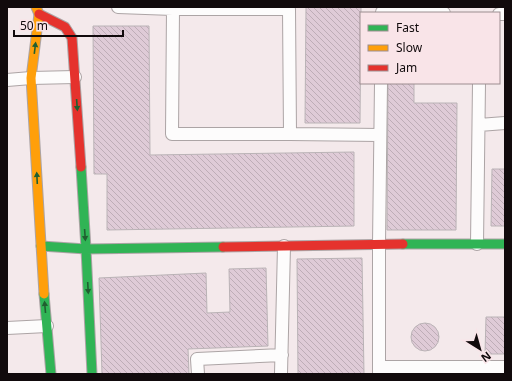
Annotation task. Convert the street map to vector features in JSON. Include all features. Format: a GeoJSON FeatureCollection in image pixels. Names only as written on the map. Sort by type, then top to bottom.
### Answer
{"type":"FeatureCollection","features":[{"type":"Feature","properties":{"kind":"street"},"geometry":{"type":"LineString","coordinates":[[118,7],[173,9],[289,8],[290,134]]}},
{"type":"Feature","properties":{"kind":"street"},"geometry":{"type":"LineString","coordinates":[[173,9],[172,134],[380,135]]}},
{"type":"Feature","properties":{"kind":"street"},"geometry":{"type":"LineString","coordinates":[[51,374],[41,246],[32,78],[38,10],[65,27],[72,38],[86,249],[92,374]]}},
{"type":"Feature","properties":{"kind":"street"},"geometry":{"type":"LineString","coordinates":[[382,11],[413,12]]}},
{"type":"Feature","properties":{"kind":"street"},"geometry":{"type":"LineString","coordinates":[[7,80],[75,77]]}},
{"type":"Feature","properties":{"kind":"street"},"geometry":{"type":"LineString","coordinates":[[381,84],[379,370],[505,367]]}},
{"type":"Feature","properties":{"kind":"street"},"geometry":{"type":"LineString","coordinates":[[477,244],[480,84]]}},
{"type":"Feature","properties":{"kind":"street"},"geometry":{"type":"LineString","coordinates":[[479,124],[505,123]]}},
{"type":"Feature","properties":{"kind":"street"},"geometry":{"type":"LineString","coordinates":[[41,246],[86,249],[379,244],[505,244]]}},
{"type":"Feature","properties":{"kind":"street"},"geometry":{"type":"LineString","coordinates":[[281,374],[284,246]]}},
{"type":"Feature","properties":{"kind":"street"},"geometry":{"type":"LineString","coordinates":[[7,328],[47,326]]}},
{"type":"Feature","properties":{"kind":"street"},"geometry":{"type":"LineString","coordinates":[[198,374],[197,359],[282,355]]}},
{"type":"Feature","properties":{"kind":"building"},"geometry":{"type":"Polygon","coordinates":[[[306,7],[361,7],[360,123],[305,123],[306,7]]]}},
{"type":"Feature","properties":{"kind":"building"},"geometry":{"type":"Polygon","coordinates":[[[93,26],[149,26],[150,155],[354,152],[354,226],[107,230],[107,174],[94,174],[93,26]]]}},
{"type":"Feature","properties":{"kind":"building"},"geometry":{"type":"Polygon","coordinates":[[[388,84],[414,84],[414,103],[457,103],[456,230],[387,230],[388,84]]]}},
{"type":"Feature","properties":{"kind":"building"},"geometry":{"type":"Polygon","coordinates":[[[492,169],[505,169],[505,226],[491,226],[492,169]]]}},
{"type":"Feature","properties":{"kind":"building"},"geometry":{"type":"Polygon","coordinates":[[[362,258],[364,374],[298,374],[297,259],[362,258]]]}},
{"type":"Feature","properties":{"kind":"building"},"geometry":{"type":"Polygon","coordinates":[[[266,268],[268,346],[188,349],[189,374],[102,374],[99,278],[206,273],[207,313],[230,312],[229,269],[266,268]]]}},
{"type":"Feature","properties":{"kind":"building"},"geometry":{"type":"Polygon","coordinates":[[[486,317],[505,317],[505,354],[485,354],[486,317]]]}},
{"type":"Feature","properties":{"kind":"building"},"geometry":{"type":"Polygon","coordinates":[[[425,323],[435,327],[439,337],[435,347],[425,351],[415,347],[411,337],[415,327],[425,323]]]}},
{"type":"Feature","properties":{"kind":"traffic: fast"},"geometry":{"type":"LineString","coordinates":[[81,167],[92,374]]}},
{"type":"Feature","properties":{"kind":"traffic: fast"},"geometry":{"type":"LineString","coordinates":[[403,244],[505,244]]}},
{"type":"Feature","properties":{"kind":"traffic: fast"},"geometry":{"type":"LineString","coordinates":[[41,246],[86,249],[223,247]]}},
{"type":"Feature","properties":{"kind":"traffic: fast"},"geometry":{"type":"LineString","coordinates":[[44,294],[51,374]]}},
{"type":"Feature","properties":{"kind":"traffic: slow"},"geometry":{"type":"LineString","coordinates":[[36,7],[39,14],[31,78],[44,294]]}},
{"type":"Feature","properties":{"kind":"traffic: jam"},"geometry":{"type":"LineString","coordinates":[[39,14],[65,27],[72,38],[81,167]]}},
{"type":"Feature","properties":{"kind":"traffic: jam"},"geometry":{"type":"LineString","coordinates":[[223,247],[403,244]]}}]}
